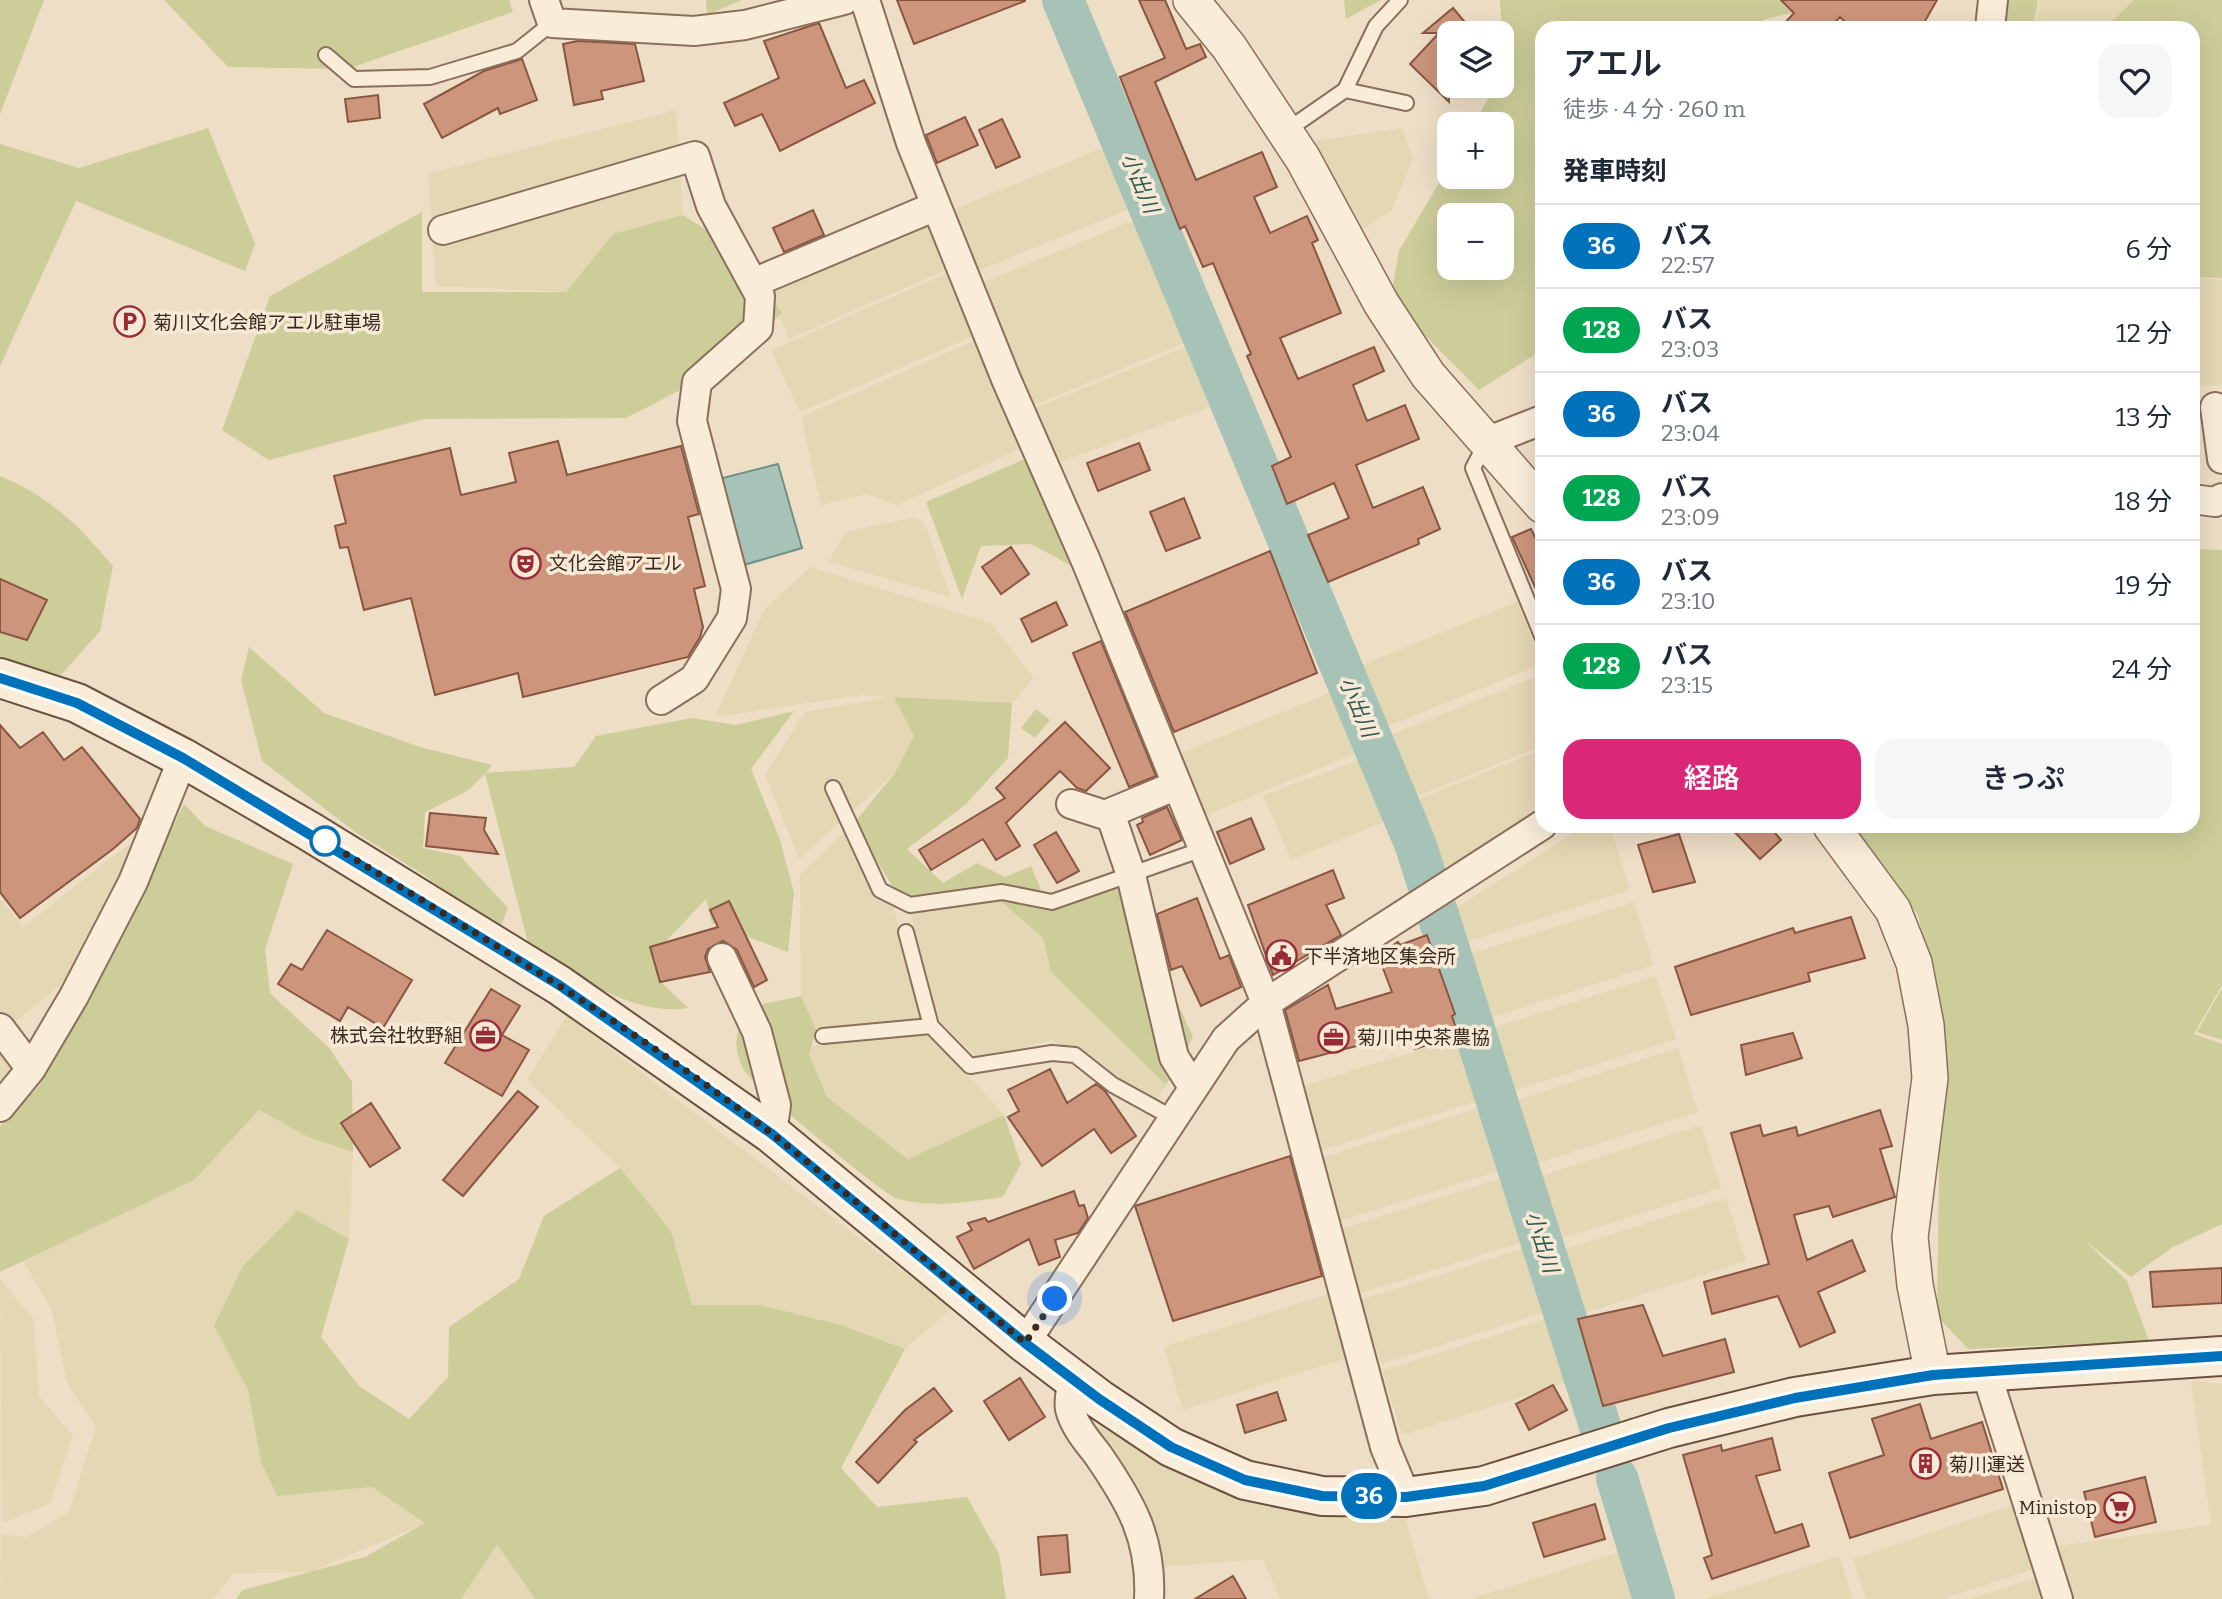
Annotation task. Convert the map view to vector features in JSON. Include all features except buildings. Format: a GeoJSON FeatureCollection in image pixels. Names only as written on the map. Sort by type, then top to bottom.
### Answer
{"type":"FeatureCollection","features":[{"type":"Feature","properties":{"kind":"main road"},"geometry":{"type":"LineString","coordinates":[[0,678],[77,703],[183,758],[559,985],[772,1134],[1025,1343],[1099,1399],[1171,1447],[1245,1480],[1322,1496],[1406,1497],[1484,1486],[1669,1428],[1795,1398],[1933,1375],[2222,1356]]}},
{"type":"Feature","properties":{"kind":"street"},"geometry":{"type":"LineString","coordinates":[[548,12],[694,31],[745,25],[844,0]]}},
{"type":"Feature","properties":{"kind":"street"},"geometry":{"type":"LineString","coordinates":[[865,0],[911,143],[936,206],[1266,1003],[1385,1447],[1406,1497]]}},
{"type":"Feature","properties":{"kind":"street"},"geometry":{"type":"LineString","coordinates":[[1191,0],[1229,47],[1285,132],[1381,303],[1428,375],[1535,497]]}},
{"type":"Feature","properties":{"kind":"street"},"geometry":{"type":"LineString","coordinates":[[1991,21],[1993,0]]}},
{"type":"Feature","properties":{"kind":"street"},"geometry":{"type":"LineString","coordinates":[[443,230],[695,156],[711,206],[760,296],[758,328],[697,382],[692,421],[737,589],[732,618],[694,679],[661,700]]}},
{"type":"Feature","properties":{"kind":"street"},"geometry":{"type":"LineString","coordinates":[[753,283],[936,206]]}},
{"type":"Feature","properties":{"kind":"street"},"geometry":{"type":"LineString","coordinates":[[2210,408],[2222,460]]}},
{"type":"Feature","properties":{"kind":"street"},"geometry":{"type":"LineString","coordinates":[[1486,442],[1535,422]]}},
{"type":"Feature","properties":{"kind":"street"},"geometry":{"type":"LineString","coordinates":[[0,1107],[31,1069],[74,996],[133,882],[183,758]]}},
{"type":"Feature","properties":{"kind":"street"},"geometry":{"type":"LineString","coordinates":[[1071,804],[1105,815],[1177,785]]}},
{"type":"Feature","properties":{"kind":"street"},"geometry":{"type":"LineString","coordinates":[[1110,813],[1131,875],[1174,1057],[1193,1087]]}},
{"type":"Feature","properties":{"kind":"street"},"geometry":{"type":"LineString","coordinates":[[1025,1343],[1226,1040],[1266,1003],[1535,830]]}},
{"type":"Feature","properties":{"kind":"street"},"geometry":{"type":"LineString","coordinates":[[1836,833],[1893,909],[1914,963],[1926,1025],[1930,1078],[1910,1237],[1914,1285],[1933,1375]]}},
{"type":"Feature","properties":{"kind":"street"},"geometry":{"type":"LineString","coordinates":[[722,958],[757,1032],[776,1105],[772,1134]]}},
{"type":"Feature","properties":{"kind":"street"},"geometry":{"type":"LineString","coordinates":[[0,1028],[31,1069]]}},
{"type":"Feature","properties":{"kind":"street"},"geometry":{"type":"LineString","coordinates":[[1986,1372],[2058,1599]]}},
{"type":"Feature","properties":{"kind":"street"},"geometry":{"type":"LineString","coordinates":[[1073,1377],[1069,1408],[1080,1429],[1128,1498],[1143,1532],[1150,1582],[1149,1599]]}},
{"type":"Feature","properties":{"kind":"lane"},"geometry":{"type":"LineString","coordinates":[[1285,132],[1345,90],[1376,26],[1400,0]]}},
{"type":"Feature","properties":{"kind":"lane"},"geometry":{"type":"LineString","coordinates":[[326,55],[354,79],[430,77],[517,51],[548,12]]}},
{"type":"Feature","properties":{"kind":"lane"},"geometry":{"type":"LineString","coordinates":[[1345,90],[1406,103]]}},
{"type":"Feature","properties":{"kind":"lane"},"geometry":{"type":"LineString","coordinates":[[1486,442],[1473,468],[1535,619]]}},
{"type":"Feature","properties":{"kind":"lane"},"geometry":{"type":"LineString","coordinates":[[833,788],[880,890],[910,905],[1002,892],[1052,902],[1203,849]]}},
{"type":"Feature","properties":{"kind":"lane"},"geometry":{"type":"LineString","coordinates":[[906,932],[931,1026],[970,1066],[1052,1053],[1075,1055],[1113,1085],[1174,1118]]}},
{"type":"Feature","properties":{"kind":"lane"},"geometry":{"type":"LineString","coordinates":[[823,1036],[931,1026]]}},
{"type":"Feature","properties":{"kind":"shaded area"},"geometry":{"type":"Polygon","coordinates":[[[2039,0],[2134,0],[2110,21],[2036,21],[2039,0]]]}},
{"type":"Feature","properties":{"kind":"shaded area"},"geometry":{"type":"Polygon","coordinates":[[[676,110],[683,215],[613,234],[566,292],[436,286],[428,174],[676,110]]]}},
{"type":"Feature","properties":{"kind":"shaded area"},"geometry":{"type":"Polygon","coordinates":[[[1402,128],[1413,158],[1392,210],[1359,231],[1313,141],[1402,128]]]}},
{"type":"Feature","properties":{"kind":"shaded area"},"geometry":{"type":"Polygon","coordinates":[[[1110,145],[1135,207],[970,274],[945,213],[1110,145]]]}},
{"type":"Feature","properties":{"kind":"shaded area"},"geometry":{"type":"Polygon","coordinates":[[[931,217],[950,268],[789,339],[766,285],[931,217]]]}},
{"type":"Feature","properties":{"kind":"shaded area"},"geometry":{"type":"Polygon","coordinates":[[[1137,219],[1187,342],[1022,410],[972,287],[1137,219]]]}},
{"type":"Feature","properties":{"kind":"shaded area"},"geometry":{"type":"Polygon","coordinates":[[[950,272],[975,335],[800,412],[771,350],[950,272]]]}},
{"type":"Feature","properties":{"kind":"shaded area"},"geometry":{"type":"Polygon","coordinates":[[[2200,278],[2222,280],[2222,385],[2200,386],[2200,278]]]}},
{"type":"Feature","properties":{"kind":"shaded area"},"geometry":{"type":"Polygon","coordinates":[[[976,340],[1024,447],[897,505],[867,494],[821,505],[801,417],[976,340]]]}},
{"type":"Feature","properties":{"kind":"shaded area"},"geometry":{"type":"Polygon","coordinates":[[[1193,344],[1219,404],[1052,465],[1028,411],[1193,344]]]}},
{"type":"Feature","properties":{"kind":"shaded area"},"geometry":{"type":"Polygon","coordinates":[[[778,464],[802,548],[744,565],[719,479],[778,464]]]}},
{"type":"Feature","properties":{"kind":"shaded area"},"geometry":{"type":"Polygon","coordinates":[[[916,517],[926,527],[951,597],[829,562],[845,532],[916,517]]]}},
{"type":"Feature","properties":{"kind":"shaded area"},"geometry":{"type":"Polygon","coordinates":[[[810,567],[991,623],[1034,678],[1012,703],[895,697],[914,735],[895,773],[799,859],[765,775],[805,712],[890,697],[863,695],[715,717],[764,610],[810,567]]]}},
{"type":"Feature","properties":{"kind":"shaded area"},"geometry":{"type":"Polygon","coordinates":[[[1517,602],[1535,647],[1535,667],[1376,731],[1352,669],[1517,602]]]}},
{"type":"Feature","properties":{"kind":"shaded area"},"geometry":{"type":"Polygon","coordinates":[[[1535,677],[1535,749],[1408,800],[1383,738],[1535,677]]]}},
{"type":"Feature","properties":{"kind":"shaded area"},"geometry":{"type":"Polygon","coordinates":[[[1339,689],[1364,750],[1199,818],[1174,756],[1339,689]]]}},
{"type":"Feature","properties":{"kind":"shaded area"},"geometry":{"type":"Polygon","coordinates":[[[1535,752],[1535,813],[1451,866],[1430,860],[1409,803],[1535,752]]]}},
{"type":"Feature","properties":{"kind":"shaded area"},"geometry":{"type":"Polygon","coordinates":[[[1365,758],[1391,819],[1291,860],[1263,795],[1365,758]]]}},
{"type":"Feature","properties":{"kind":"shaded area"},"geometry":{"type":"Polygon","coordinates":[[[854,823],[893,907],[926,1018],[816,1030],[801,996],[800,875],[854,823]]]}},
{"type":"Feature","properties":{"kind":"shaded area"},"geometry":{"type":"Polygon","coordinates":[[[1575,833],[1612,833],[1630,890],[1460,944],[1451,911],[1575,833]]]}},
{"type":"Feature","properties":{"kind":"shaded area"},"geometry":{"type":"Polygon","coordinates":[[[130,843],[117,887],[63,983],[9,1027],[0,1014],[0,899],[23,927],[130,843]]]}},
{"type":"Feature","properties":{"kind":"shaded area"},"geometry":{"type":"Polygon","coordinates":[[[1000,902],[1043,938],[1051,972],[1166,1085],[1153,1105],[1052,1040],[979,1059],[939,1021],[911,913],[1000,902]]]}},
{"type":"Feature","properties":{"kind":"shaded area"},"geometry":{"type":"Polygon","coordinates":[[[1634,902],[1654,965],[1484,1020],[1464,956],[1634,902]]]}},
{"type":"Feature","properties":{"kind":"shaded area"},"geometry":{"type":"Polygon","coordinates":[[[1656,976],[1676,1039],[1506,1093],[1486,1030],[1656,976]]]}},
{"type":"Feature","properties":{"kind":"shaded area"},"geometry":{"type":"Polygon","coordinates":[[[567,1016],[952,1308],[905,1349],[841,1325],[759,1305],[691,1305],[671,1231],[620,1168],[527,1080],[567,1016]]]}},
{"type":"Feature","properties":{"kind":"shaded area"},"geometry":{"type":"Polygon","coordinates":[[[931,1034],[1004,1115],[908,1159],[827,1097],[805,1047],[931,1034]]]}},
{"type":"Feature","properties":{"kind":"shaded area"},"geometry":{"type":"Polygon","coordinates":[[[1461,1037],[1480,1100],[1310,1154],[1290,1090],[1461,1037]]]}},
{"type":"Feature","properties":{"kind":"shaded area"},"geometry":{"type":"Polygon","coordinates":[[[1678,1048],[1698,1112],[1528,1166],[1508,1103],[1678,1048]]]}},
{"type":"Feature","properties":{"kind":"shaded area"},"geometry":{"type":"Polygon","coordinates":[[[0,1050],[16,1072],[0,1087],[0,1050]]]}},
{"type":"Feature","properties":{"kind":"shaded area"},"geometry":{"type":"Polygon","coordinates":[[[1484,1106],[1504,1169],[1334,1223],[1315,1160],[1484,1106]]]}},
{"type":"Feature","properties":{"kind":"shaded area"},"geometry":{"type":"Polygon","coordinates":[[[259,1110],[308,1137],[353,1152],[349,1239],[314,1220],[214,1326],[248,1390],[261,1462],[277,1496],[372,1487],[426,1523],[310,1572],[234,1573],[213,1599],[0,1599],[1,1534],[27,1537],[69,1512],[96,1427],[67,1383],[52,1310],[23,1261],[194,1180],[259,1110]]]}},
{"type":"Feature","properties":{"kind":"shaded area"},"geometry":{"type":"Polygon","coordinates":[[[1701,1125],[1721,1188],[1551,1242],[1531,1179],[1701,1125]]]}},
{"type":"Feature","properties":{"kind":"shaded area"},"geometry":{"type":"Polygon","coordinates":[[[1508,1176],[1528,1240],[1358,1294],[1338,1230],[1508,1176]]]}},
{"type":"Feature","properties":{"kind":"shaded area"},"geometry":{"type":"Polygon","coordinates":[[[1726,1198],[1746,1261],[1576,1316],[1556,1252],[1726,1198]]]}},
{"type":"Feature","properties":{"kind":"shaded area"},"geometry":{"type":"Polygon","coordinates":[[[1531,1246],[1551,1310],[1381,1364],[1361,1300],[1531,1246]]]}},
{"type":"Feature","properties":{"kind":"shaded area"},"geometry":{"type":"Polygon","coordinates":[[[0,1279],[34,1320],[39,1397],[73,1435],[50,1504],[2,1523],[0,1279]]]}},
{"type":"Feature","properties":{"kind":"shaded area"},"geometry":{"type":"Polygon","coordinates":[[[1334,1292],[1353,1356],[1183,1410],[1164,1347],[1334,1292]]]}},
{"type":"Feature","properties":{"kind":"shaded area"},"geometry":{"type":"Polygon","coordinates":[[[1552,1317],[1572,1381],[1402,1435],[1382,1371],[1552,1317]]]}},
{"type":"Feature","properties":{"kind":"shaded area"},"geometry":{"type":"Polygon","coordinates":[[[2191,1381],[2222,1384],[2222,1599],[2072,1599],[2058,1546],[2211,1525],[2191,1381]]]}},
{"type":"Feature","properties":{"kind":"shaded area"},"geometry":{"type":"Polygon","coordinates":[[[1099,1426],[1164,1462],[1256,1502],[1403,1512],[1429,1599],[1280,1599],[1263,1559],[1160,1567],[1090,1429],[1099,1426]]]}},
{"type":"Feature","properties":{"kind":"shaded area"},"geometry":{"type":"Polygon","coordinates":[[[2019,1503],[2034,1569],[1943,1599],[1866,1599],[1853,1559],[2019,1503]]]}},
{"type":"Feature","properties":{"kind":"shaded area"},"geometry":{"type":"Polygon","coordinates":[[[497,1543],[535,1599],[461,1599],[497,1543]]]}},
{"type":"Feature","properties":{"kind":"shaded area"},"geometry":{"type":"Polygon","coordinates":[[[1625,1550],[1641,1599],[1471,1599],[1625,1550]]]}},
{"type":"Feature","properties":{"kind":"shaded area"},"geometry":{"type":"Polygon","coordinates":[[[1839,1556],[1853,1599],[1705,1599],[1839,1556]]]}},
{"type":"Feature","properties":{"kind":"shaded area"},"geometry":{"type":"Polygon","coordinates":[[[2045,1575],[2053,1599],[1970,1599],[2045,1575]]]}},
{"type":"Feature","properties":{"kind":"green space"},"geometry":{"type":"Polygon","coordinates":[[[0,0],[44,0],[0,114],[0,0]]]}},
{"type":"Feature","properties":{"kind":"green space"},"geometry":{"type":"Polygon","coordinates":[[[164,0],[509,0],[513,12],[347,69],[228,67],[164,0]]]}},
{"type":"Feature","properties":{"kind":"green space"},"geometry":{"type":"Polygon","coordinates":[[[706,0],[742,0],[707,15],[706,0]]]}},
{"type":"Feature","properties":{"kind":"green space"},"geometry":{"type":"Polygon","coordinates":[[[1344,0],[1381,0],[1346,19],[1344,0]]]}},
{"type":"Feature","properties":{"kind":"green space"},"geometry":{"type":"Polygon","coordinates":[[[1500,0],[1847,0],[1762,21],[1535,21],[1535,354],[1479,390],[1390,300],[1399,251],[1437,186],[1437,189],[1514,189],[1514,112],[1480,112],[1489,98],[1514,98],[1514,21],[1501,21],[1500,0]]]}},
{"type":"Feature","properties":{"kind":"green space"},"geometry":{"type":"Polygon","coordinates":[[[2003,0],[2038,0],[2034,21],[2002,21],[2003,0]]]}},
{"type":"Feature","properties":{"kind":"green space"},"geometry":{"type":"Polygon","coordinates":[[[2134,0],[2222,0],[2222,278],[2200,277],[2200,21],[2111,21],[2134,0]]]}},
{"type":"Feature","properties":{"kind":"green space"},"geometry":{"type":"Polygon","coordinates":[[[208,128],[255,244],[245,271],[76,201],[0,366],[0,144],[79,168],[208,128]]]}},
{"type":"Feature","properties":{"kind":"green space"},"geometry":{"type":"Polygon","coordinates":[[[422,212],[422,292],[566,292],[613,234],[683,215],[742,253],[782,313],[723,368],[626,418],[424,419],[269,460],[222,430],[270,296],[422,212]]]}},
{"type":"Feature","properties":{"kind":"green space"},"geometry":{"type":"Polygon","coordinates":[[[1027,458],[1077,569],[1031,544],[981,546],[962,599],[926,502],[1027,458]]]}},
{"type":"Feature","properties":{"kind":"green space"},"geometry":{"type":"Polygon","coordinates":[[[0,476],[49,503],[88,538],[113,566],[100,631],[61,675],[0,660],[0,476]]]}},
{"type":"Feature","properties":{"kind":"green space"},"geometry":{"type":"Polygon","coordinates":[[[2200,549],[2222,550],[2222,985],[2194,1034],[2222,1044],[2222,1224],[2173,1247],[2131,1277],[2084,1240],[2127,1281],[2149,1341],[1968,1349],[1937,1316],[1941,1022],[1918,915],[1855,833],[2200,833],[2200,549]]]}},
{"type":"Feature","properties":{"kind":"green space"},"geometry":{"type":"Polygon","coordinates":[[[249,647],[324,713],[420,747],[492,765],[486,773],[574,767],[596,736],[692,718],[736,725],[794,711],[751,769],[780,840],[794,893],[788,952],[712,923],[706,899],[656,952],[661,982],[688,1008],[646,1006],[625,1000],[585,981],[529,947],[485,774],[467,791],[425,812],[423,848],[460,856],[508,908],[501,926],[483,917],[355,832],[262,761],[241,680],[249,647]]]}},
{"type":"Feature","properties":{"kind":"green space"},"geometry":{"type":"Polygon","coordinates":[[[894,697],[1012,703],[1008,758],[965,805],[907,849],[943,883],[977,863],[1005,877],[1031,866],[1041,890],[1074,901],[1122,880],[1193,1037],[1166,1085],[1051,972],[1043,938],[1001,902],[911,913],[900,899],[854,823],[895,773],[914,736],[894,697]]]}},
{"type":"Feature","properties":{"kind":"green space"},"geometry":{"type":"Polygon","coordinates":[[[1036,709],[1050,720],[1035,738],[1021,728],[1036,709]]]}},
{"type":"Feature","properties":{"kind":"green space"},"geometry":{"type":"Polygon","coordinates":[[[184,804],[205,826],[293,864],[265,949],[270,993],[329,1048],[352,1082],[353,1152],[308,1137],[259,1110],[194,1180],[0,1272],[0,1126],[39,1086],[84,1005],[184,804]]]}},
{"type":"Feature","properties":{"kind":"green space"},"geometry":{"type":"Polygon","coordinates":[[[2222,988],[2222,1040],[2197,1032],[2222,988]]]}},
{"type":"Feature","properties":{"kind":"green space"},"geometry":{"type":"Polygon","coordinates":[[[801,996],[816,1030],[809,1055],[827,1097],[908,1159],[1004,1115],[1021,1164],[1003,1197],[936,1204],[896,1198],[791,1116],[752,1079],[740,1062],[737,1046],[739,1023],[745,1008],[801,996]]]}},
{"type":"Feature","properties":{"kind":"green space"},"geometry":{"type":"Polygon","coordinates":[[[620,1168],[671,1231],[692,1305],[759,1305],[841,1325],[905,1349],[841,1468],[877,1507],[967,1497],[999,1554],[1006,1599],[535,1599],[497,1544],[461,1599],[236,1599],[243,1590],[365,1557],[425,1523],[372,1487],[277,1496],[261,1462],[248,1390],[214,1326],[243,1266],[298,1210],[349,1239],[321,1337],[359,1386],[409,1419],[448,1377],[449,1327],[519,1279],[544,1216],[620,1168]]]}},
{"type":"Feature","properties":{"kind":"waterway","name":"小出川"},"geometry":{"type":"LineString","coordinates":[[1063,0],[1416,846],[1602,1432]]}},
{"type":"Feature","properties":{"kind":"waterway","name":"小出川"},"geometry":{"type":"LineString","coordinates":[[1617,1478],[1654,1599]]}},
{"type":"Feature","properties":{"kind":"bus line","name":"36"},"geometry":{"type":"LineString","coordinates":[[0,678],[77,703],[183,758],[309,831],[559,985],[772,1134],[1025,1343],[1099,1399],[1171,1447],[1245,1480],[1322,1496],[1406,1497],[1484,1486],[1669,1428],[1795,1398],[1933,1375],[2222,1356]]}},
{"type":"Feature","properties":{"kind":"place","name":"菊川文化会館アエル駐車場"},"geometry":{"type":"Point","coordinates":[130,322]}},
{"type":"Feature","properties":{"kind":"place","name":"文化会館アエル"},"geometry":{"type":"Point","coordinates":[526,563]}},
{"type":"Feature","properties":{"kind":"place","name":"下半済地区集会所"},"geometry":{"type":"Point","coordinates":[1281,956]}},
{"type":"Feature","properties":{"kind":"place","name":"株式会社牧野組"},"geometry":{"type":"Point","coordinates":[486,1035]}},
{"type":"Feature","properties":{"kind":"place","name":"菊川中央茶農協"},"geometry":{"type":"Point","coordinates":[1334,1037]}},
{"type":"Feature","properties":{"kind":"place","name":"菊川運送"},"geometry":{"type":"Point","coordinates":[1926,1464]}},
{"type":"Feature","properties":{"kind":"place","name":"Ministop"},"geometry":{"type":"Point","coordinates":[2120,1507]}},
{"type":"Feature","properties":{"kind":"route"},"geometry":{"type":"LineString","coordinates":[[325,841],[559,985],[772,1134],[1025,1343],[1055,1299]]}}]}
